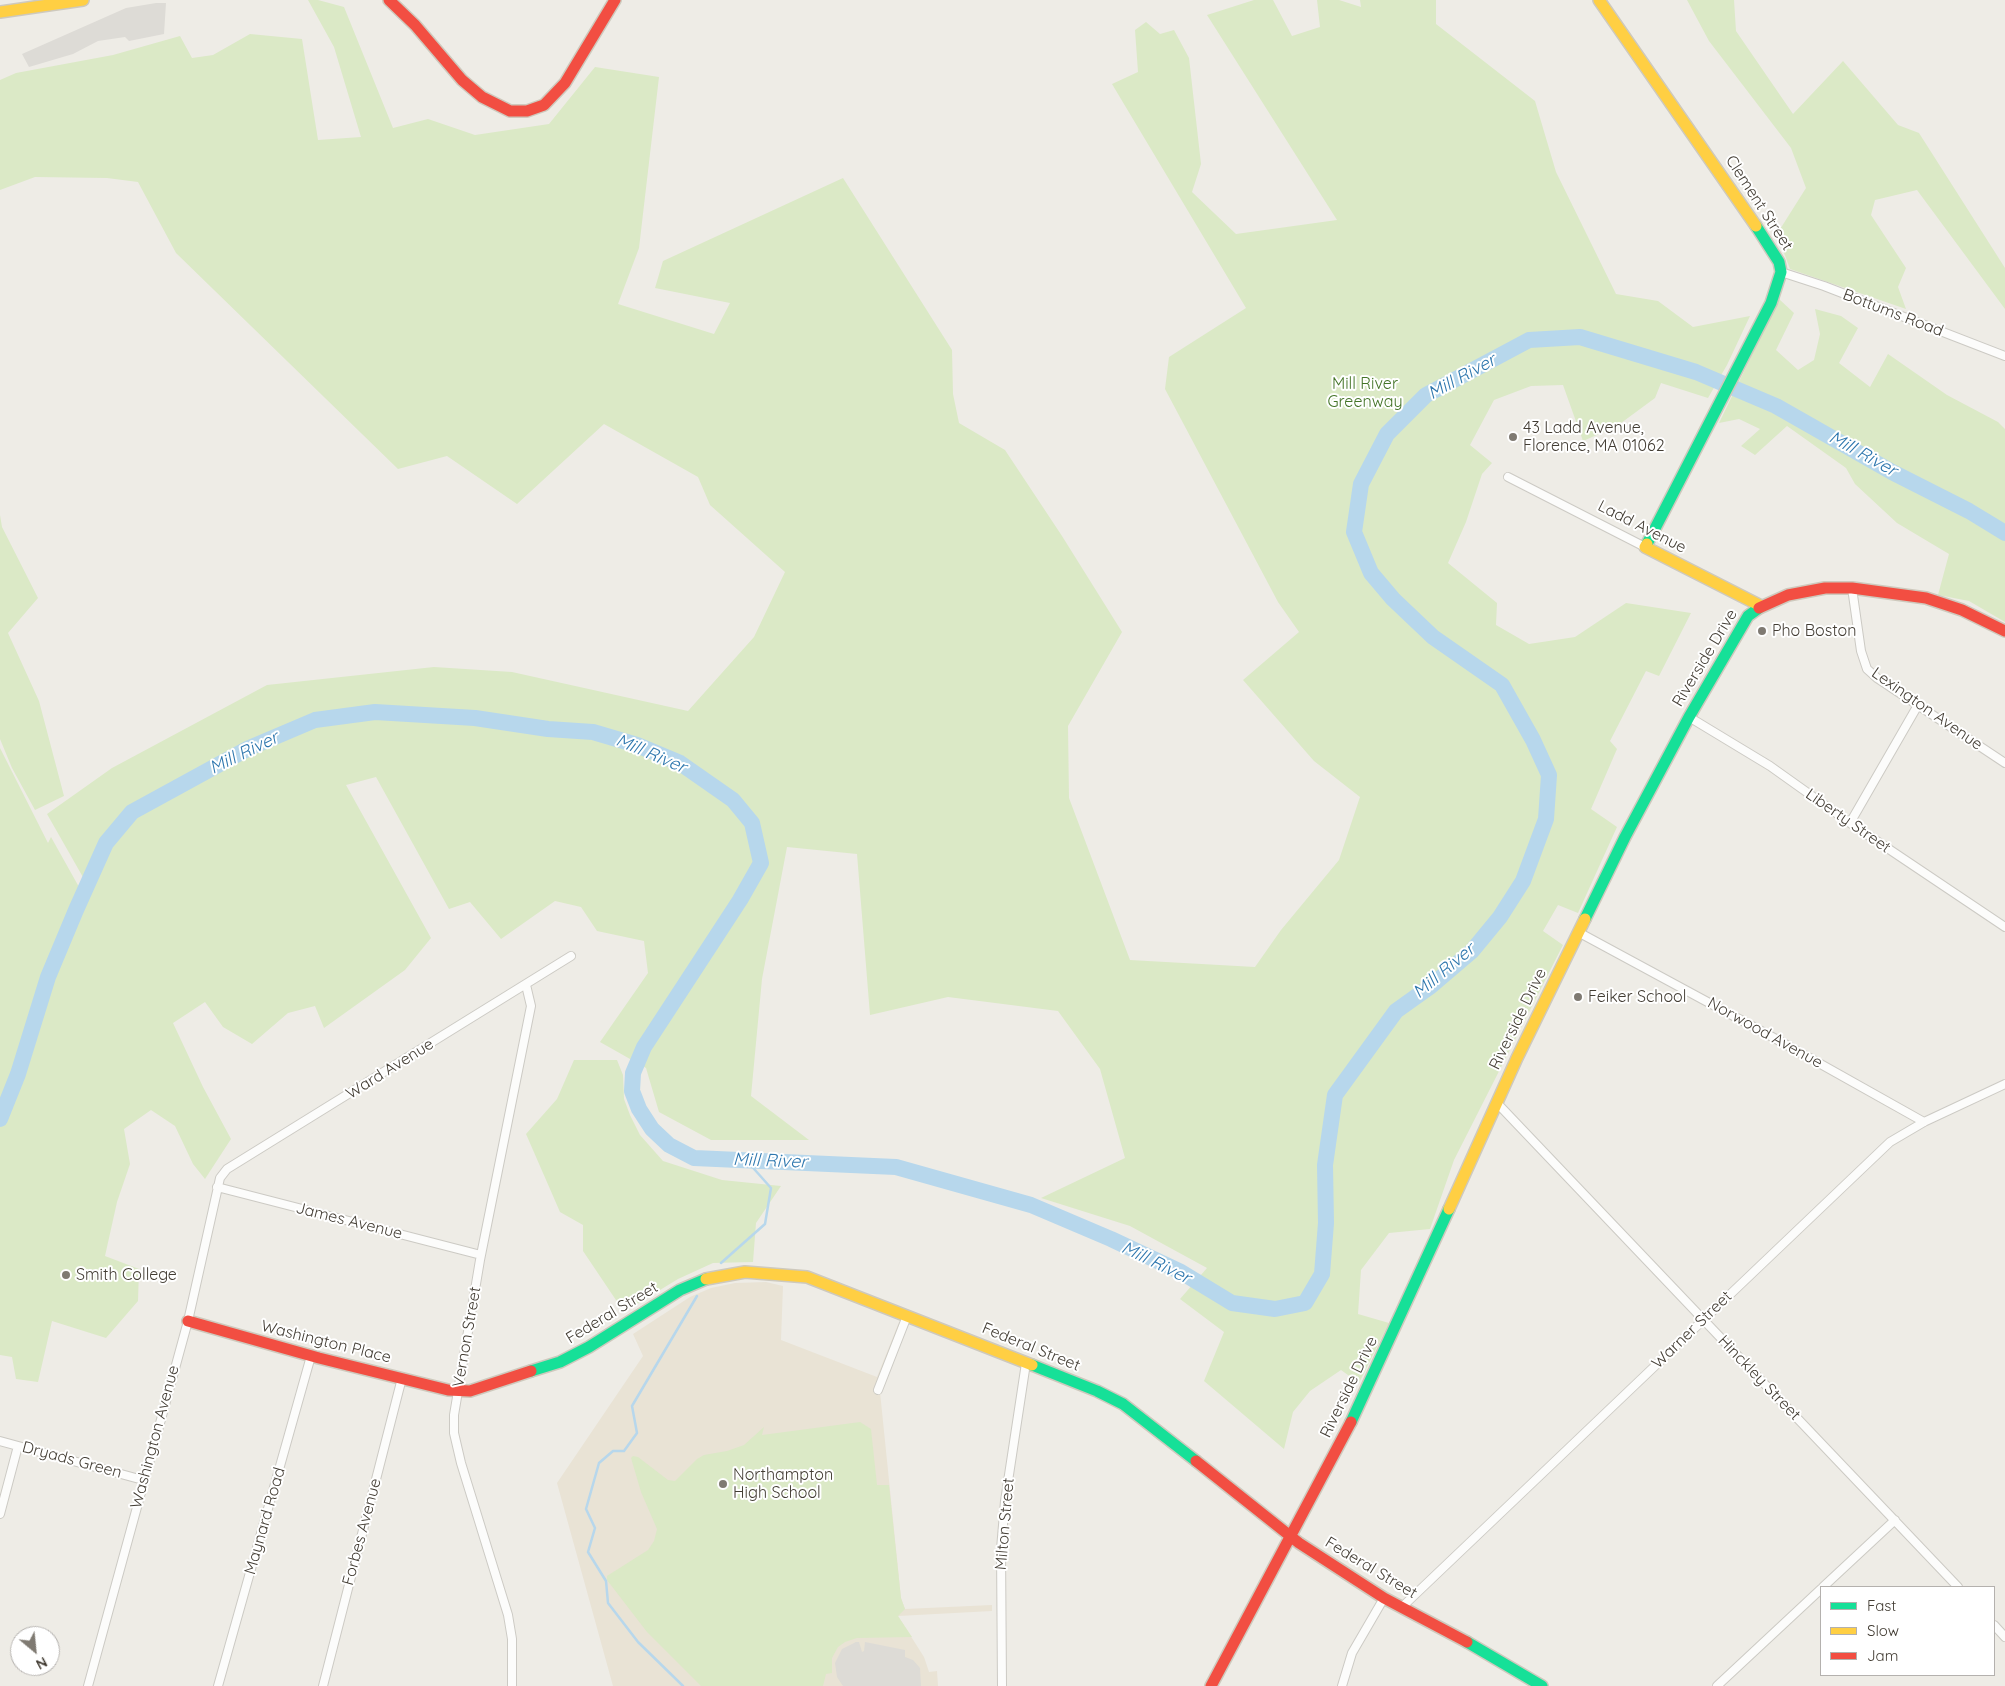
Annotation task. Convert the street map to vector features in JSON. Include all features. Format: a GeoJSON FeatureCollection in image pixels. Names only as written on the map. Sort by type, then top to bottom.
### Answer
{"type":"FeatureCollection","features":[{"type":"Feature","properties":{"kind":"street"},"geometry":{"type":"LineString","coordinates":[[0,12],[83,0]]}},
{"type":"Feature","properties":{"kind":"street"},"geometry":{"type":"LineString","coordinates":[[389,0],[415,25],[462,80],[482,97],[500,108],[510,111],[527,111],[544,105],[565,83],[615,0]]}},
{"type":"Feature","properties":{"kind":"street","name":"Clement Street"},"geometry":{"type":"LineString","coordinates":[[1599,0],[1770,246],[1781,272],[1771,303],[1644,546]]}},
{"type":"Feature","properties":{"kind":"street","name":"Bottums Road"},"geometry":{"type":"LineString","coordinates":[[1781,272],[1824,286],[2005,356]]}},
{"type":"Feature","properties":{"kind":"street","name":"Ladd Avenue"},"geometry":{"type":"LineString","coordinates":[[1508,477],[1762,606]]}},
{"type":"Feature","properties":{"kind":"street","name":"Riverside Drive"},"geometry":{"type":"LineString","coordinates":[[1211,1686],[1291,1538],[1367,1388],[1497,1103],[1625,837],[1689,717],[1748,616],[1762,606],[1801,592],[1852,588],[1926,598],[1962,610],[2005,631]]}},
{"type":"Feature","properties":{"kind":"street","name":"Lexington Avenue"},"geometry":{"type":"LineString","coordinates":[[1852,588],[1861,651],[1867,669],[2005,763]]}},
{"type":"Feature","properties":{"kind":"street"},"geometry":{"type":"LineString","coordinates":[[1850,823],[1918,705]]}},
{"type":"Feature","properties":{"kind":"street","name":"Liberty Street"},"geometry":{"type":"LineString","coordinates":[[1689,717],[1770,766],[1850,823],[2005,927]]}},
{"type":"Feature","properties":{"kind":"street","name":"Norwood Avenue"},"geometry":{"type":"LineString","coordinates":[[1578,932],[1753,1026],[1924,1122]]}},
{"type":"Feature","properties":{"kind":"street","name":"Ward Avenue"},"geometry":{"type":"LineString","coordinates":[[216,1187],[227,1169],[571,956]]}},
{"type":"Feature","properties":{"kind":"street","name":"Vernon Street"},"geometry":{"type":"LineString","coordinates":[[512,1686],[512,1639],[508,1615],[454,1433],[457,1391],[481,1255],[531,1006],[526,985]]}},
{"type":"Feature","properties":{"kind":"street","name":"Warner Street"},"geometry":{"type":"LineString","coordinates":[[1402,1607],[1890,1142],[1924,1122],[2005,1084]]}},
{"type":"Feature","properties":{"kind":"street","name":"Hinckley Street"},"geometry":{"type":"LineString","coordinates":[[1497,1103],[1957,1586]]}},
{"type":"Feature","properties":{"kind":"street","name":"James Avenue"},"geometry":{"type":"LineString","coordinates":[[216,1187],[481,1255]]}},
{"type":"Feature","properties":{"kind":"street","name":"Washington Avenue"},"geometry":{"type":"LineString","coordinates":[[88,1686],[188,1321],[216,1187]]}},
{"type":"Feature","properties":{"kind":"street","name":"Federal Street"},"geometry":{"type":"LineString","coordinates":[[457,1391],[470,1391],[560,1362],[589,1347],[680,1290],[704,1279],[722,1274],[777,1273],[807,1277],[1097,1391],[1132,1410],[1291,1538],[1384,1598],[1492,1656],[1542,1686]]}},
{"type":"Feature","properties":{"kind":"street"},"geometry":{"type":"LineString","coordinates":[[878,1390],[906,1316]]}},
{"type":"Feature","properties":{"kind":"street","name":"Washington Place"},"geometry":{"type":"LineString","coordinates":[[188,1321],[311,1356],[457,1391]]}},
{"type":"Feature","properties":{"kind":"street","name":"Maynard Road"},"geometry":{"type":"LineString","coordinates":[[218,1686],[311,1356]]}},
{"type":"Feature","properties":{"kind":"street","name":"Milton Street"},"geometry":{"type":"LineString","coordinates":[[1002,1686],[1000,1587],[1002,1533],[1026,1363]]}},
{"type":"Feature","properties":{"kind":"street","name":"Forbes Avenue"},"geometry":{"type":"LineString","coordinates":[[323,1686],[402,1378]]}},
{"type":"Feature","properties":{"kind":"street","name":"Dryads Green"},"geometry":{"type":"LineString","coordinates":[[0,1441],[144,1480]]}},
{"type":"Feature","properties":{"kind":"street"},"geometry":{"type":"LineString","coordinates":[[0,1514],[18,1446]]}},
{"type":"Feature","properties":{"kind":"street"},"geometry":{"type":"LineString","coordinates":[[1824,1586],[1895,1520]]}},
{"type":"Feature","properties":{"kind":"street"},"geometry":{"type":"LineString","coordinates":[[1717,1686],[1820,1590]]}},
{"type":"Feature","properties":{"kind":"street"},"geometry":{"type":"LineString","coordinates":[[1342,1686],[1352,1653],[1384,1598]]}},
{"type":"Feature","properties":{"kind":"street"},"geometry":{"type":"LineString","coordinates":[[1995,1626],[2005,1636]]}},
{"type":"Feature","properties":{"kind":"shaded area"},"geometry":{"type":"Polygon","coordinates":[[[166,3],[164,34],[129,41],[125,37],[98,41],[73,54],[29,67],[22,54],[126,8],[166,3]]]}},
{"type":"Feature","properties":{"kind":"shaded area","name":"Northampton High School"},"geometry":{"type":"Polygon","coordinates":[[[766,1282],[783,1286],[781,1340],[877,1377],[899,1322],[906,1325],[880,1392],[901,1598],[905,1609],[992,1605],[992,1611],[898,1616],[924,1657],[929,1672],[937,1671],[938,1686],[613,1686],[557,1483],[643,1356],[633,1334],[690,1297],[711,1288],[735,1283],[766,1282]]]}},
{"type":"Feature","properties":{"kind":"shaded area"},"geometry":{"type":"Polygon","coordinates":[[[859,1642],[862,1652],[864,1651],[865,1642],[905,1650],[905,1657],[913,1660],[920,1668],[921,1686],[843,1686],[837,1677],[835,1663],[842,1649],[859,1642]]]}},
{"type":"Feature","properties":{"kind":"green space","name":"Mill River Greenway"},"geometry":{"type":"Polygon","coordinates":[[[308,0],[318,0],[344,7],[393,128],[428,119],[475,135],[549,124],[595,67],[659,77],[639,248],[618,304],[714,334],[730,303],[655,288],[663,261],[843,178],[952,350],[953,394],[959,423],[1005,450],[1122,632],[1068,726],[1069,798],[1130,960],[1255,967],[1281,930],[1339,860],[1360,797],[1314,761],[1243,680],[1299,632],[1278,602],[1165,389],[1169,357],[1246,308],[1112,84],[1138,72],[1135,30],[1146,22],[1160,34],[1174,30],[1189,58],[1201,164],[1192,192],[1236,234],[1337,220],[1207,15],[1254,0],[1273,0],[1292,36],[1320,27],[1317,0],[1339,0],[1361,7],[1360,0],[1436,0],[1436,24],[1535,101],[1556,172],[1616,294],[1658,301],[1693,327],[1750,316],[1727,365],[1708,398],[1661,383],[1655,398],[1617,426],[1583,441],[1563,385],[1531,386],[1494,400],[1470,445],[1492,463],[1482,474],[1466,522],[1448,563],[1497,603],[1496,625],[1529,644],[1575,637],[1626,603],[1691,613],[1659,676],[1646,671],[1610,741],[1617,749],[1591,809],[1617,827],[1578,913],[1558,905],[1543,931],[1563,945],[1454,1160],[1430,1229],[1389,1233],[1361,1270],[1358,1314],[1389,1323],[1359,1383],[1341,1370],[1310,1391],[1293,1412],[1284,1449],[1204,1381],[1224,1332],[1180,1299],[1207,1268],[1130,1226],[1041,1198],[1125,1158],[1100,1069],[1058,1011],[948,997],[870,1015],[857,854],[787,847],[762,979],[751,1096],[809,1140],[711,1140],[659,1112],[646,1068],[600,1042],[648,973],[644,941],[597,931],[581,907],[555,901],[501,939],[470,902],[449,909],[376,777],[346,785],[431,938],[405,970],[324,1028],[315,1006],[288,1013],[252,1044],[223,1027],[205,1002],[173,1023],[203,1087],[231,1139],[205,1179],[193,1164],[175,1126],[151,1110],[124,1129],[130,1164],[117,1202],[105,1256],[139,1269],[138,1301],[106,1338],[52,1321],[38,1382],[16,1379],[12,1357],[0,1355],[0,748],[48,843],[51,837],[84,896],[88,886],[47,814],[112,768],[267,685],[434,667],[512,672],[688,711],[754,637],[785,572],[710,505],[698,477],[604,424],[517,504],[447,456],[398,469],[176,253],[138,182],[107,178],[35,177],[0,190],[0,80],[16,73],[113,55],[180,36],[192,58],[213,55],[250,34],[302,39],[318,140],[361,137],[334,47],[308,0]]]}},
{"type":"Feature","properties":{"kind":"green space"},"geometry":{"type":"Polygon","coordinates":[[[1687,0],[1734,0],[1736,31],[1793,114],[1843,61],[1898,125],[1919,133],[2005,268],[2005,309],[1917,190],[1875,200],[1871,215],[1906,268],[1898,287],[1906,309],[1790,269],[1777,234],[1806,188],[1791,148],[1709,41],[1687,0]]]}},
{"type":"Feature","properties":{"kind":"green space"},"geometry":{"type":"Polygon","coordinates":[[[1779,299],[1794,313],[1776,350],[1798,370],[1814,360],[1820,334],[1815,309],[1841,316],[1858,328],[1839,363],[1870,387],[1888,354],[1947,395],[1998,422],[2005,429],[2005,622],[1969,601],[1938,595],[1949,554],[1897,523],[1855,484],[1846,468],[1787,426],[1755,455],[1741,446],[1760,429],[1739,419],[1719,423],[1779,299]]]}},
{"type":"Feature","properties":{"kind":"green space"},"geometry":{"type":"Polygon","coordinates":[[[0,515],[2,527],[38,598],[8,633],[39,701],[64,796],[35,810],[12,768],[0,739],[0,515]]]}},
{"type":"Feature","properties":{"kind":"green space"},"geometry":{"type":"Polygon","coordinates":[[[574,1060],[617,1060],[623,1075],[624,1099],[630,1115],[640,1135],[663,1161],[722,1180],[781,1186],[756,1223],[753,1262],[713,1263],[678,1279],[624,1312],[583,1251],[583,1225],[560,1212],[526,1134],[557,1099],[574,1060]]]}},
{"type":"Feature","properties":{"kind":"green space"},"geometry":{"type":"Polygon","coordinates":[[[860,1422],[871,1429],[877,1485],[889,1485],[901,1598],[905,1609],[898,1616],[912,1637],[857,1638],[845,1642],[838,1647],[832,1658],[832,1673],[826,1674],[823,1686],[701,1686],[647,1632],[607,1580],[607,1576],[648,1550],[654,1541],[657,1529],[641,1492],[631,1458],[633,1456],[638,1457],[668,1480],[675,1481],[697,1459],[704,1455],[727,1451],[744,1445],[764,1427],[762,1435],[860,1422]]]}},
{"type":"Feature","properties":{"kind":"waterway","name":"Mill River"},"geometry":{"type":"LineString","coordinates":[[0,1119],[18,1074],[48,977],[76,910],[106,843],[132,812],[249,748],[315,720],[375,712],[475,718],[548,729],[593,732],[637,745],[680,763],[733,800],[752,823],[761,863],[740,900],[644,1047],[633,1073],[632,1091],[639,1109],[652,1129],[669,1145],[694,1158],[896,1167],[1031,1205],[1111,1239],[1181,1272],[1232,1303],[1275,1309],[1305,1303],[1322,1274],[1326,1223],[1325,1165],[1335,1095],[1396,1011],[1431,986],[1472,951],[1500,917],[1523,881],[1546,819],[1549,775],[1533,740],[1502,685],[1433,637],[1393,599],[1371,573],[1354,532],[1361,484],[1387,434],[1426,395],[1529,340],[1580,337],[1696,372],[1776,406],[1892,472],[1969,511],[2005,533]]}},
{"type":"Feature","properties":{"kind":"waterway"},"geometry":{"type":"LineString","coordinates":[[721,1263],[765,1224],[771,1188],[747,1161]]}},
{"type":"Feature","properties":{"kind":"waterway"},"geometry":{"type":"LineString","coordinates":[[683,1686],[638,1642],[608,1603],[606,1581],[588,1552],[595,1528],[586,1509],[599,1463],[613,1451],[624,1451],[637,1433],[632,1406],[697,1296]]}},
{"type":"Feature","properties":{"kind":"traffic: fast"},"geometry":{"type":"LineString","coordinates":[[1647,544],[1771,303],[1781,272],[1779,262],[1756,226]]}},
{"type":"Feature","properties":{"kind":"traffic: fast"},"geometry":{"type":"LineString","coordinates":[[1585,919],[1625,837],[1689,717],[1748,616],[1759,608]]}},
{"type":"Feature","properties":{"kind":"traffic: fast"},"geometry":{"type":"LineString","coordinates":[[1351,1422],[1449,1209]]}},
{"type":"Feature","properties":{"kind":"traffic: fast"},"geometry":{"type":"LineString","coordinates":[[531,1371],[560,1362],[589,1347],[680,1290],[706,1279]]}},
{"type":"Feature","properties":{"kind":"traffic: fast"},"geometry":{"type":"LineString","coordinates":[[1032,1365],[1097,1391],[1123,1404],[1196,1461]]}},
{"type":"Feature","properties":{"kind":"traffic: fast"},"geometry":{"type":"LineString","coordinates":[[1467,1642],[1542,1686]]}},
{"type":"Feature","properties":{"kind":"traffic: slow"},"geometry":{"type":"LineString","coordinates":[[0,12],[83,0]]}},
{"type":"Feature","properties":{"kind":"traffic: slow"},"geometry":{"type":"LineString","coordinates":[[1599,0],[1756,226]]}},
{"type":"Feature","properties":{"kind":"traffic: slow"},"geometry":{"type":"LineString","coordinates":[[1647,544],[1645,547],[1761,606]]}},
{"type":"Feature","properties":{"kind":"traffic: slow"},"geometry":{"type":"LineString","coordinates":[[1449,1209],[1517,1058],[1585,919]]}},
{"type":"Feature","properties":{"kind":"traffic: slow"},"geometry":{"type":"LineString","coordinates":[[706,1279],[745,1272],[807,1277],[1032,1365]]}},
{"type":"Feature","properties":{"kind":"traffic: jam"},"geometry":{"type":"LineString","coordinates":[[389,0],[415,25],[462,80],[482,97],[510,111],[527,111],[544,105],[565,83],[615,0]]}},
{"type":"Feature","properties":{"kind":"traffic: jam"},"geometry":{"type":"LineString","coordinates":[[1759,608],[1788,595],[1825,588],[1852,588],[1926,598],[1962,610],[2005,631]]}},
{"type":"Feature","properties":{"kind":"traffic: jam"},"geometry":{"type":"LineString","coordinates":[[188,1321],[319,1358],[448,1390],[470,1391],[531,1371]]}},
{"type":"Feature","properties":{"kind":"traffic: jam"},"geometry":{"type":"LineString","coordinates":[[1211,1686],[1351,1422]]}},
{"type":"Feature","properties":{"kind":"traffic: jam"},"geometry":{"type":"LineString","coordinates":[[1196,1461],[1299,1543],[1384,1598],[1467,1642]]}},
{"type":"Feature","properties":{"kind":"place","name":"43 Ladd Avenue, Florence, MA 01062"},"geometry":{"type":"Point","coordinates":[1513,437]}},
{"type":"Feature","properties":{"kind":"place","name":"Pho Boston"},"geometry":{"type":"Point","coordinates":[1762,631]}},
{"type":"Feature","properties":{"kind":"place","name":"Feiker School"},"geometry":{"type":"Point","coordinates":[1578,997]}},
{"type":"Feature","properties":{"kind":"place","name":"Smith College"},"geometry":{"type":"Point","coordinates":[66,1275]}},
{"type":"Feature","properties":{"kind":"place","name":"Northampton High School"},"geometry":{"type":"Point","coordinates":[723,1484]}}]}
